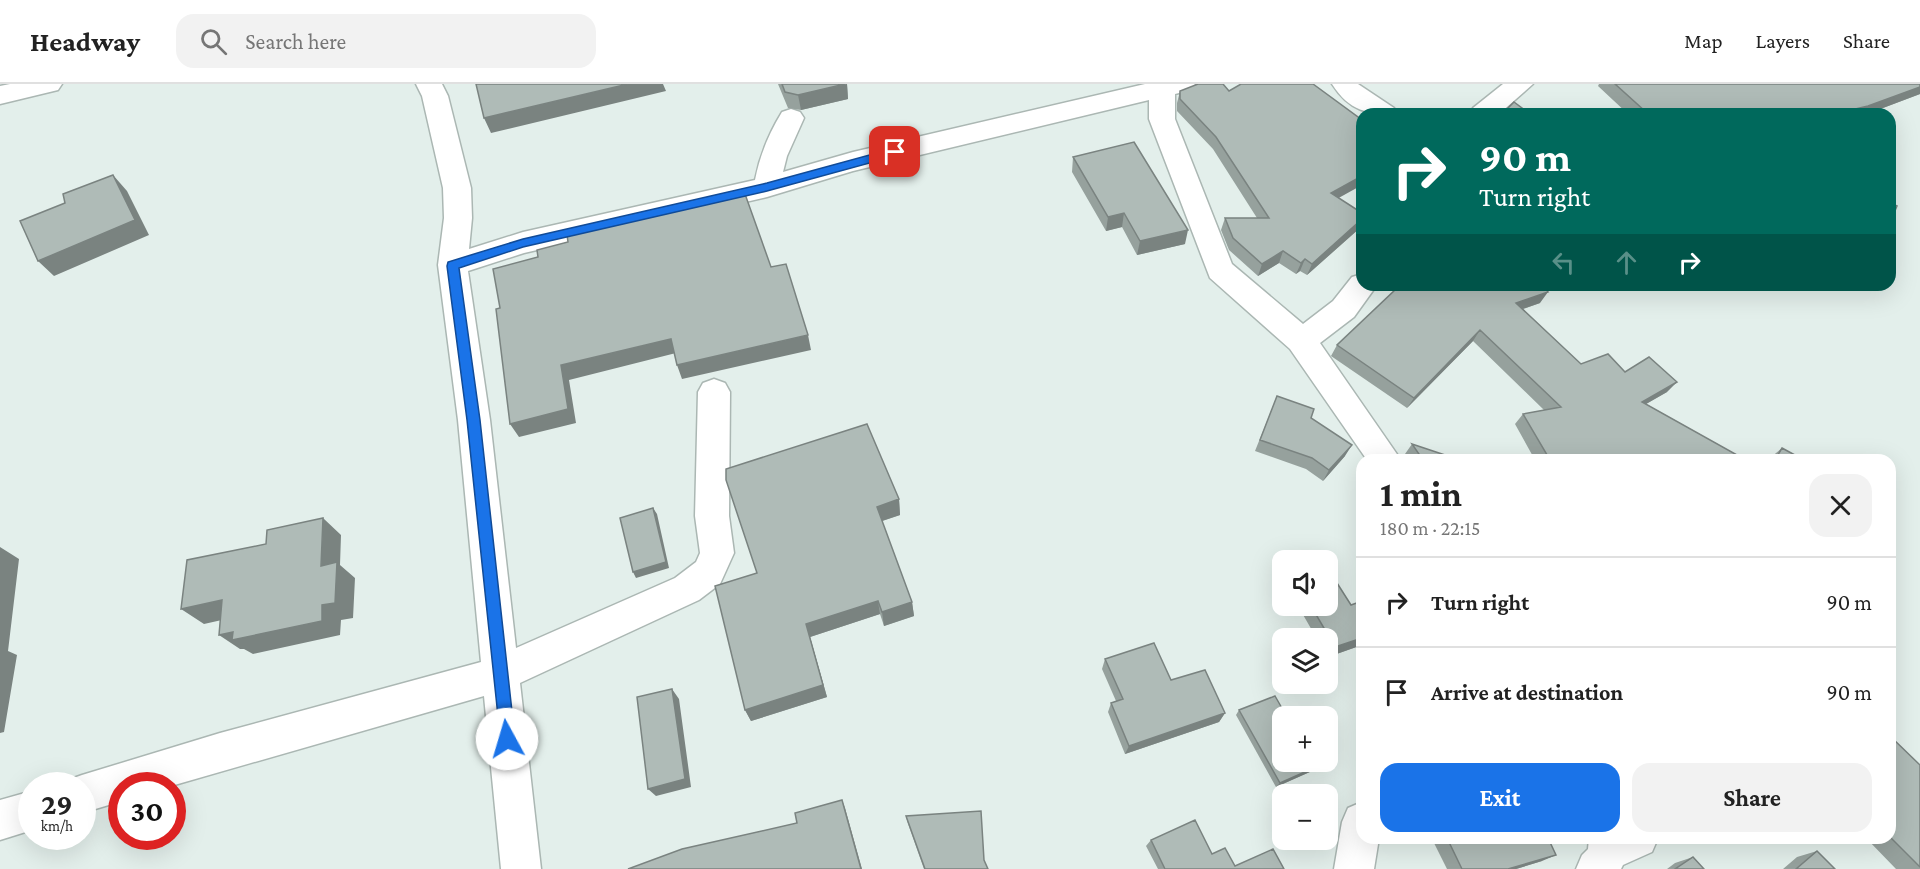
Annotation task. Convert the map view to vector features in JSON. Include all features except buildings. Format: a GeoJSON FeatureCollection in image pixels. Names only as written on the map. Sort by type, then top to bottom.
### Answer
{"type":"FeatureCollection","features":[{"type":"Feature","properties":{"kind":"street"},"geometry":{"type":"LineString","coordinates":[[0,95],[49,84]]}},
{"type":"Feature","properties":{"kind":"street"},"geometry":{"type":"LineString","coordinates":[[429,84],[435,96],[457,188],[453,266],[474,420],[521,869]]}},
{"type":"Feature","properties":{"kind":"street"},"geometry":{"type":"LineString","coordinates":[[1345,84],[1349,90],[1376,108]]}},
{"type":"Feature","properties":{"kind":"street"},"geometry":{"type":"LineString","coordinates":[[1490,108],[1520,84]]}},
{"type":"Feature","properties":{"kind":"street"},"geometry":{"type":"LineString","coordinates":[[453,266],[534,240],[767,187],[853,162],[1172,87]]}},
{"type":"Feature","properties":{"kind":"street"},"geometry":{"type":"LineString","coordinates":[[1172,87],[1162,119],[1220,270],[1301,340],[1380,454]]}},
{"type":"Feature","properties":{"kind":"street"},"geometry":{"type":"LineString","coordinates":[[767,187],[773,156],[791,118]]}},
{"type":"Feature","properties":{"kind":"street"},"geometry":{"type":"LineString","coordinates":[[1301,340],[1333,318],[1359,291]]}},
{"type":"Feature","properties":{"kind":"street"},"geometry":{"type":"LineString","coordinates":[[96,790],[220,752],[500,674],[574,638],[687,589],[713,566],[717,553],[712,516],[714,392]]}},
{"type":"Feature","properties":{"kind":"street"},"geometry":{"type":"LineString","coordinates":[[0,820],[18,814]]}},
{"type":"Feature","properties":{"kind":"street"},"geometry":{"type":"LineString","coordinates":[[1354,869],[1358,844]]}},
{"type":"Feature","properties":{"kind":"route"},"geometry":{"type":"LineString","coordinates":[[507,739],[474,420],[453,266],[523,243],[767,187],[895,152]]}}]}
